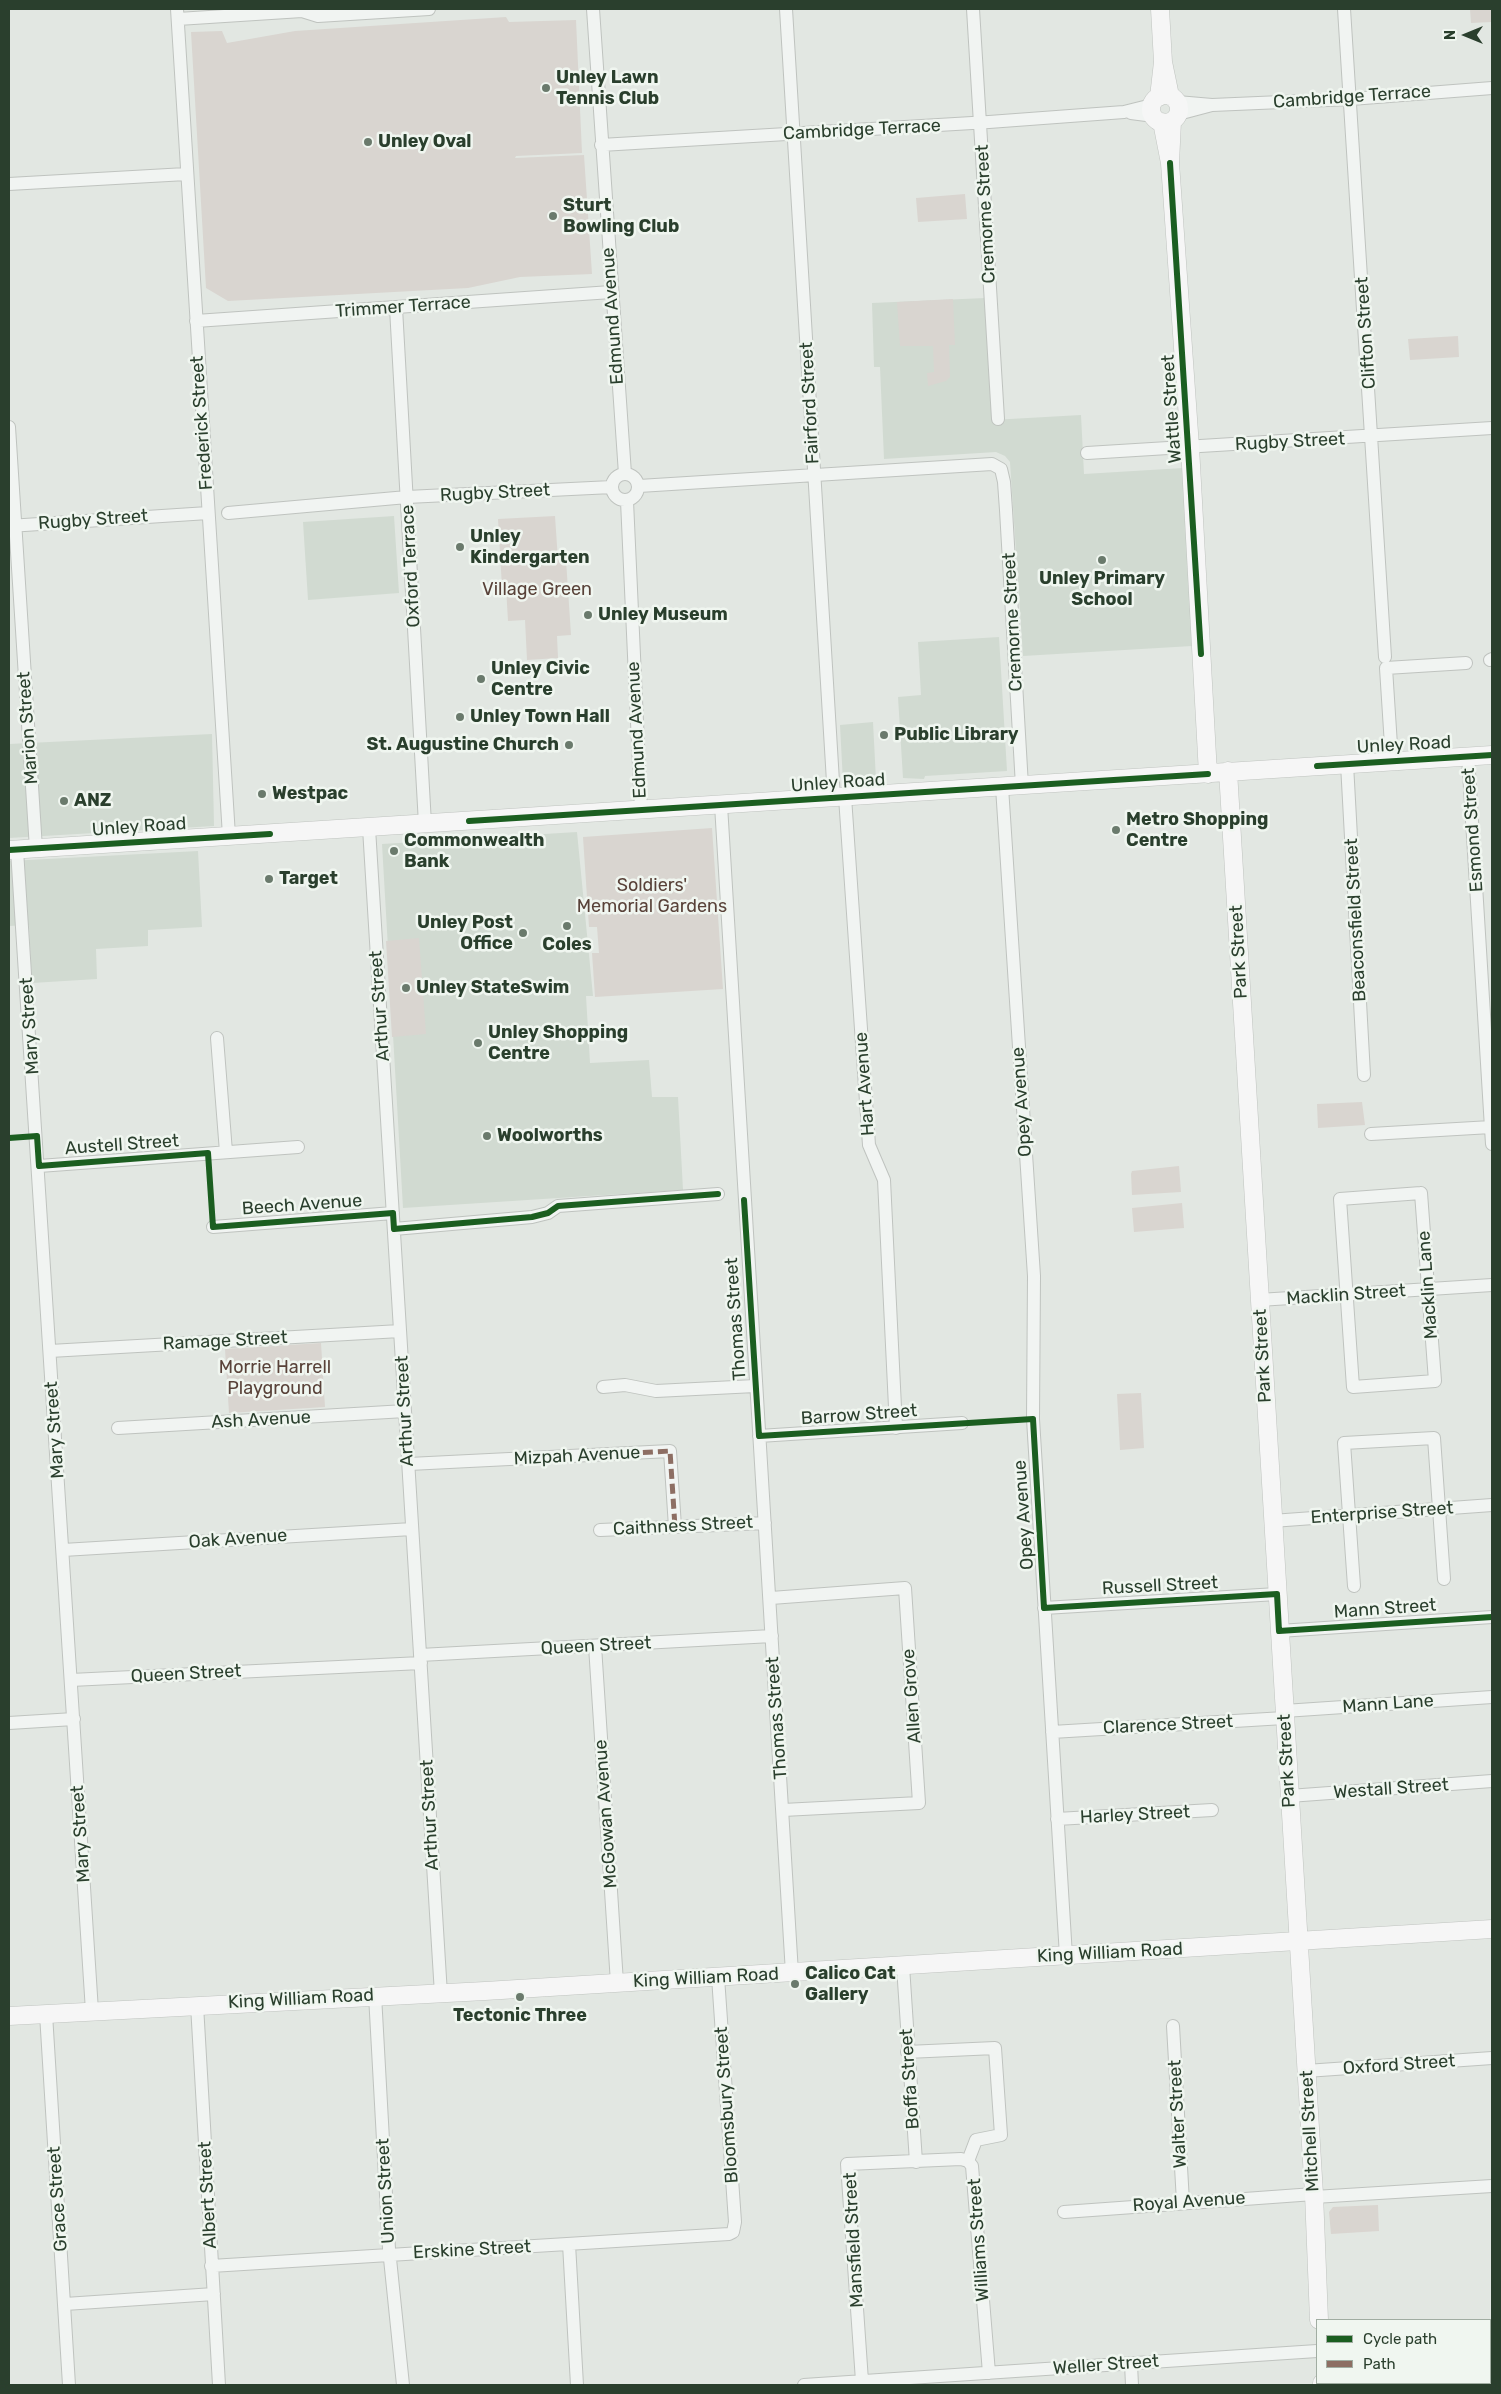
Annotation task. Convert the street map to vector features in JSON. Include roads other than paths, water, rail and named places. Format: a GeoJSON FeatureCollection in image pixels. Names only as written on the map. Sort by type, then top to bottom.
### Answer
{"type":"FeatureCollection","features":[{"type":"Feature","properties":{"kind":"main road","name":"Wattle Street"},"geometry":{"type":"LineString","coordinates":[[1160,9],[1190,447],[1208,774]]}},
{"type":"Feature","properties":{"kind":"main road","name":"Unley Road"},"geometry":{"type":"LineString","coordinates":[[13,850],[1492,755]]}},
{"type":"Feature","properties":{"kind":"main road","name":"Park Street"},"geometry":{"type":"LineString","coordinates":[[1228,771],[1297,1941]]}},
{"type":"Feature","properties":{"kind":"main road","name":"King William Road"},"geometry":{"type":"LineString","coordinates":[[9,2016],[375,1995],[441,1994],[1492,1929]]}},
{"type":"Feature","properties":{"kind":"main road","name":"Mitchell Street"},"geometry":{"type":"LineString","coordinates":[[1297,1941],[1314,2196],[1319,2319]]}},
{"type":"Feature","properties":{"kind":"street"},"geometry":{"type":"LineString","coordinates":[[178,14],[302,11],[318,16],[429,9]]}},
{"type":"Feature","properties":{"kind":"street","name":"Edmund Avenue"},"geometry":{"type":"LineString","coordinates":[[592,9],[611,292],[626,474]]}},
{"type":"Feature","properties":{"kind":"street","name":"Fairford Street"},"geometry":{"type":"LineString","coordinates":[[786,9],[814,476],[839,798]]}},
{"type":"Feature","properties":{"kind":"street","name":"Cremorne Street"},"geometry":{"type":"LineString","coordinates":[[973,9],[998,419]]}},
{"type":"Feature","properties":{"kind":"street","name":"Clifton Street"},"geometry":{"type":"LineString","coordinates":[[1344,9],[1392,761]]}},
{"type":"Feature","properties":{"kind":"street","name":"Frederick Street"},"geometry":{"type":"LineString","coordinates":[[178,14],[186,174],[229,836]]}},
{"type":"Feature","properties":{"kind":"street","name":"Cambridge Terrace"},"geometry":{"type":"LineString","coordinates":[[601,145],[980,123],[1212,105],[1351,99],[1492,88]]}},
{"type":"Feature","properties":{"kind":"street"},"geometry":{"type":"LineString","coordinates":[[9,184],[186,174]]}},
{"type":"Feature","properties":{"kind":"street","name":"Trimmer Terrace"},"geometry":{"type":"LineString","coordinates":[[196,321],[611,292]]}},
{"type":"Feature","properties":{"kind":"street","name":"Oxford Terrace"},"geometry":{"type":"LineString","coordinates":[[396,308],[425,824]]}},
{"type":"Feature","properties":{"kind":"street","name":"Marion Street"},"geometry":{"type":"LineString","coordinates":[[9,427],[12,526],[36,848]]}},
{"type":"Feature","properties":{"kind":"street","name":"Rugby Street"},"geometry":{"type":"LineString","coordinates":[[1087,453],[1372,437],[1492,428]]}},
{"type":"Feature","properties":{"kind":"street","name":"Cremorne Street"},"geometry":{"type":"LineString","coordinates":[[814,476],[992,464],[1001,469],[1004,482],[1022,786]]}},
{"type":"Feature","properties":{"kind":"street"},"geometry":{"type":"LineString","coordinates":[[626,474],[635,478],[638,486],[635,497],[627,500],[616,496],[612,487],[616,478],[626,474]]}},
{"type":"Feature","properties":{"kind":"street"},"geometry":{"type":"LineString","coordinates":[[638,486],[814,476]]}},
{"type":"Feature","properties":{"kind":"street","name":"Rugby Street"},"geometry":{"type":"LineString","coordinates":[[228,513],[407,497],[612,487]]}},
{"type":"Feature","properties":{"kind":"street","name":"Edmund Avenue"},"geometry":{"type":"LineString","coordinates":[[627,500],[641,810]]}},
{"type":"Feature","properties":{"kind":"street","name":"Rugby Street"},"geometry":{"type":"LineString","coordinates":[[12,526],[208,513]]}},
{"type":"Feature","properties":{"kind":"street"},"geometry":{"type":"LineString","coordinates":[[1386,662],[1466,663]]}},
{"type":"Feature","properties":{"kind":"street","name":"Esmond Street"},"geometry":{"type":"LineString","coordinates":[[1468,756],[1490,1066],[1492,1144]]}},
{"type":"Feature","properties":{"kind":"street","name":"Beaconsfield Street"},"geometry":{"type":"LineString","coordinates":[[1347,764],[1364,1076]]}},
{"type":"Feature","properties":{"kind":"street","name":"Opey Avenue"},"geometry":{"type":"LineString","coordinates":[[1002,787],[1034,1276],[1033,1419],[1066,1956]]}},
{"type":"Feature","properties":{"kind":"street","name":"Hart Avenue"},"geometry":{"type":"LineString","coordinates":[[839,798],[869,1145],[884,1180],[896,1428]]}},
{"type":"Feature","properties":{"kind":"street","name":"Thomas Street"},"geometry":{"type":"LineString","coordinates":[[721,805],[759,1436],[771,1598],[792,1973]]}},
{"type":"Feature","properties":{"kind":"street","name":"Arthur Street"},"geometry":{"type":"LineString","coordinates":[[370,828],[441,1994]]}},
{"type":"Feature","properties":{"kind":"street","name":"Mary Street"},"geometry":{"type":"LineString","coordinates":[[13,850],[39,1166],[92,2011]]}},
{"type":"Feature","properties":{"kind":"street"},"geometry":{"type":"LineString","coordinates":[[217,1038],[226,1152]]}},
{"type":"Feature","properties":{"kind":"street"},"geometry":{"type":"LineString","coordinates":[[1371,1134],[1491,1127]]}},
{"type":"Feature","properties":{"kind":"street","name":"Austell Street"},"geometry":{"type":"LineString","coordinates":[[39,1166],[298,1147]]}},
{"type":"Feature","properties":{"kind":"street","name":"Macklin Lane"},"geometry":{"type":"LineString","coordinates":[[1421,1193],[1435,1381],[1353,1387],[1347,1295],[1340,1199],[1421,1193]]}},
{"type":"Feature","properties":{"kind":"street"},"geometry":{"type":"LineString","coordinates":[[394,1229],[532,1217],[548,1214],[558,1206],[718,1194]]}},
{"type":"Feature","properties":{"kind":"street","name":"Beech Avenue"},"geometry":{"type":"LineString","coordinates":[[213,1227],[393,1214]]}},
{"type":"Feature","properties":{"kind":"street","name":"Macklin Street"},"geometry":{"type":"LineString","coordinates":[[1259,1300],[1492,1285]]}},
{"type":"Feature","properties":{"kind":"street","name":"Ramage Street"},"geometry":{"type":"LineString","coordinates":[[50,1351],[400,1331]]}},
{"type":"Feature","properties":{"kind":"street"},"geometry":{"type":"LineString","coordinates":[[603,1387],[624,1385],[656,1390],[756,1386]]}},
{"type":"Feature","properties":{"kind":"street","name":"Ash Avenue"},"geometry":{"type":"LineString","coordinates":[[118,1428],[405,1411]]}},
{"type":"Feature","properties":{"kind":"street","name":"Barrow Street"},"geometry":{"type":"LineString","coordinates":[[759,1436],[962,1424]]}},
{"type":"Feature","properties":{"kind":"street"},"geometry":{"type":"LineString","coordinates":[[1354,1586],[1344,1444],[1434,1438],[1444,1579]]}},
{"type":"Feature","properties":{"kind":"street","name":"Mizpah Avenue"},"geometry":{"type":"LineString","coordinates":[[408,1464],[670,1452],[675,1527]]}},
{"type":"Feature","properties":{"kind":"street","name":"Enterprise Street"},"geometry":{"type":"LineString","coordinates":[[1272,1521],[1492,1505]]}},
{"type":"Feature","properties":{"kind":"street","name":"Caithness Street"},"geometry":{"type":"LineString","coordinates":[[600,1530],[765,1523]]}},
{"type":"Feature","properties":{"kind":"street","name":"Oak Avenue"},"geometry":{"type":"LineString","coordinates":[[63,1550],[412,1528]]}},
{"type":"Feature","properties":{"kind":"street","name":"Allen Grove"},"geometry":{"type":"LineString","coordinates":[[771,1598],[905,1588],[919,1803],[783,1810]]}},
{"type":"Feature","properties":{"kind":"street","name":"Russell Street"},"geometry":{"type":"LineString","coordinates":[[1044,1608],[1277,1594]]}},
{"type":"Feature","properties":{"kind":"street","name":"Mann Street"},"geometry":{"type":"LineString","coordinates":[[1279,1631],[1492,1616]]}},
{"type":"Feature","properties":{"kind":"street","name":"Queen Street"},"geometry":{"type":"LineString","coordinates":[[71,1680],[772,1636]]}},
{"type":"Feature","properties":{"kind":"street","name":"McGowan Avenue"},"geometry":{"type":"LineString","coordinates":[[595,1646],[617,1983]]}},
{"type":"Feature","properties":{"kind":"street","name":"Mann Lane"},"geometry":{"type":"LineString","coordinates":[[1284,1715],[1492,1697]]}},
{"type":"Feature","properties":{"kind":"street","name":"Clarence Street"},"geometry":{"type":"LineString","coordinates":[[1052,1732],[1284,1715]]}},
{"type":"Feature","properties":{"kind":"street"},"geometry":{"type":"LineString","coordinates":[[9,1723],[74,1719]]}},
{"type":"Feature","properties":{"kind":"street","name":"Westall Street"},"geometry":{"type":"LineString","coordinates":[[1289,1796],[1492,1781]]}},
{"type":"Feature","properties":{"kind":"street","name":"Harley Street"},"geometry":{"type":"LineString","coordinates":[[1057,1819],[1212,1810]]}},
{"type":"Feature","properties":{"kind":"street","name":"Boffa Street"},"geometry":{"type":"LineString","coordinates":[[903,1966],[907,2052],[916,2162]]}},
{"type":"Feature","properties":{"kind":"street","name":"Bloomsbury Street"},"geometry":{"type":"LineString","coordinates":[[718,1977],[735,2222],[733,2232]]}},
{"type":"Feature","properties":{"kind":"street","name":"Union Street"},"geometry":{"type":"LineString","coordinates":[[375,1995],[390,2254],[403,2385]]}},
{"type":"Feature","properties":{"kind":"street","name":"Albert Street"},"geometry":{"type":"LineString","coordinates":[[198,2005],[219,2385]]}},
{"type":"Feature","properties":{"kind":"street","name":"Grace Street"},"geometry":{"type":"LineString","coordinates":[[46,2014],[69,2385]]}},
{"type":"Feature","properties":{"kind":"street","name":"Walter Street"},"geometry":{"type":"LineString","coordinates":[[1173,2026],[1184,2202]]}},
{"type":"Feature","properties":{"kind":"street"},"geometry":{"type":"LineString","coordinates":[[907,2052],[995,2048],[1001,2135],[976,2140],[968,2161]]}},
{"type":"Feature","properties":{"kind":"street","name":"Oxford Street"},"geometry":{"type":"LineString","coordinates":[[1306,2071],[1492,2058]]}},
{"type":"Feature","properties":{"kind":"street","name":"Williams Street"},"geometry":{"type":"LineString","coordinates":[[916,2162],[961,2159],[968,2161],[974,2171],[989,2373]]}},
{"type":"Feature","properties":{"kind":"street","name":"Mansfield Street"},"geometry":{"type":"LineString","coordinates":[[870,2382],[847,2164],[916,2162]]}},
{"type":"Feature","properties":{"kind":"street","name":"Royal Avenue"},"geometry":{"type":"LineString","coordinates":[[1064,2212],[1184,2202],[1492,2186]]}},
{"type":"Feature","properties":{"kind":"street","name":"Erskine Street"},"geometry":{"type":"LineString","coordinates":[[212,2266],[390,2254],[722,2236],[733,2232]]}},
{"type":"Feature","properties":{"kind":"street"},"geometry":{"type":"LineString","coordinates":[[569,2244],[577,2385]]}},
{"type":"Feature","properties":{"kind":"street"},"geometry":{"type":"LineString","coordinates":[[64,2304],[214,2294]]}},
{"type":"Feature","properties":{"kind":"street","name":"Weller Street"},"geometry":{"type":"LineString","coordinates":[[804,2385],[1316,2351]]}},
{"type":"Feature","properties":{"kind":"street"},"geometry":{"type":"LineString","coordinates":[[1131,2364],[1132,2385]]}},
{"type":"Feature","properties":{"kind":"place","name":"Unley Lawn Tennis Club"},"geometry":{"type":"Point","coordinates":[546,88]}},
{"type":"Feature","properties":{"kind":"place","name":"Unley Oval"},"geometry":{"type":"Point","coordinates":[368,142]}},
{"type":"Feature","properties":{"kind":"place","name":"Sturt Bowling Club"},"geometry":{"type":"Point","coordinates":[553,216]}},
{"type":"Feature","properties":{"kind":"place","name":"Unley Kindergarten"},"geometry":{"type":"Point","coordinates":[460,547]}},
{"type":"Feature","properties":{"kind":"place","name":"Unley Primary School"},"geometry":{"type":"Point","coordinates":[1102,560]}},
{"type":"Feature","properties":{"kind":"place","name":"Unley Museum"},"geometry":{"type":"Point","coordinates":[588,615]}},
{"type":"Feature","properties":{"kind":"place","name":"Unley Civic Centre"},"geometry":{"type":"Point","coordinates":[481,679]}},
{"type":"Feature","properties":{"kind":"place","name":"Unley Town Hall"},"geometry":{"type":"Point","coordinates":[460,717]}},
{"type":"Feature","properties":{"kind":"place","name":"Public Library"},"geometry":{"type":"Point","coordinates":[884,735]}},
{"type":"Feature","properties":{"kind":"place","name":"St. Augustine Church"},"geometry":{"type":"Point","coordinates":[569,745]}},
{"type":"Feature","properties":{"kind":"place","name":"Westpac"},"geometry":{"type":"Point","coordinates":[262,794]}},
{"type":"Feature","properties":{"kind":"place","name":"ANZ"},"geometry":{"type":"Point","coordinates":[64,801]}},
{"type":"Feature","properties":{"kind":"place","name":"Metro Shopping Centre"},"geometry":{"type":"Point","coordinates":[1116,830]}},
{"type":"Feature","properties":{"kind":"place","name":"Commonwealth Bank"},"geometry":{"type":"Point","coordinates":[394,851]}},
{"type":"Feature","properties":{"kind":"place","name":"Target"},"geometry":{"type":"Point","coordinates":[269,879]}},
{"type":"Feature","properties":{"kind":"place","name":"Coles"},"geometry":{"type":"Point","coordinates":[567,926]}},
{"type":"Feature","properties":{"kind":"place","name":"Unley Post Office"},"geometry":{"type":"Point","coordinates":[523,933]}},
{"type":"Feature","properties":{"kind":"place","name":"Unley StateSwim"},"geometry":{"type":"Point","coordinates":[406,988]}},
{"type":"Feature","properties":{"kind":"place","name":"Unley Shopping Centre"},"geometry":{"type":"Point","coordinates":[478,1043]}},
{"type":"Feature","properties":{"kind":"place","name":"Woolworths"},"geometry":{"type":"Point","coordinates":[487,1136]}},
{"type":"Feature","properties":{"kind":"place","name":"Calico Cat Gallery"},"geometry":{"type":"Point","coordinates":[795,1984]}},
{"type":"Feature","properties":{"kind":"place","name":"Tectonic Three"},"geometry":{"type":"Point","coordinates":[520,1997]}},
{"type":"Feature","properties":{"kind":"park label","name":"Village Green"},"geometry":{"type":"Point","coordinates":[537,590]}},
{"type":"Feature","properties":{"kind":"park label","name":"Soldiers' Memorial Gardens"},"geometry":{"type":"Point","coordinates":[652,896]}},
{"type":"Feature","properties":{"kind":"park label","name":"Morrie Harrell Playground"},"geometry":{"type":"Point","coordinates":[275,1378]}}]}
